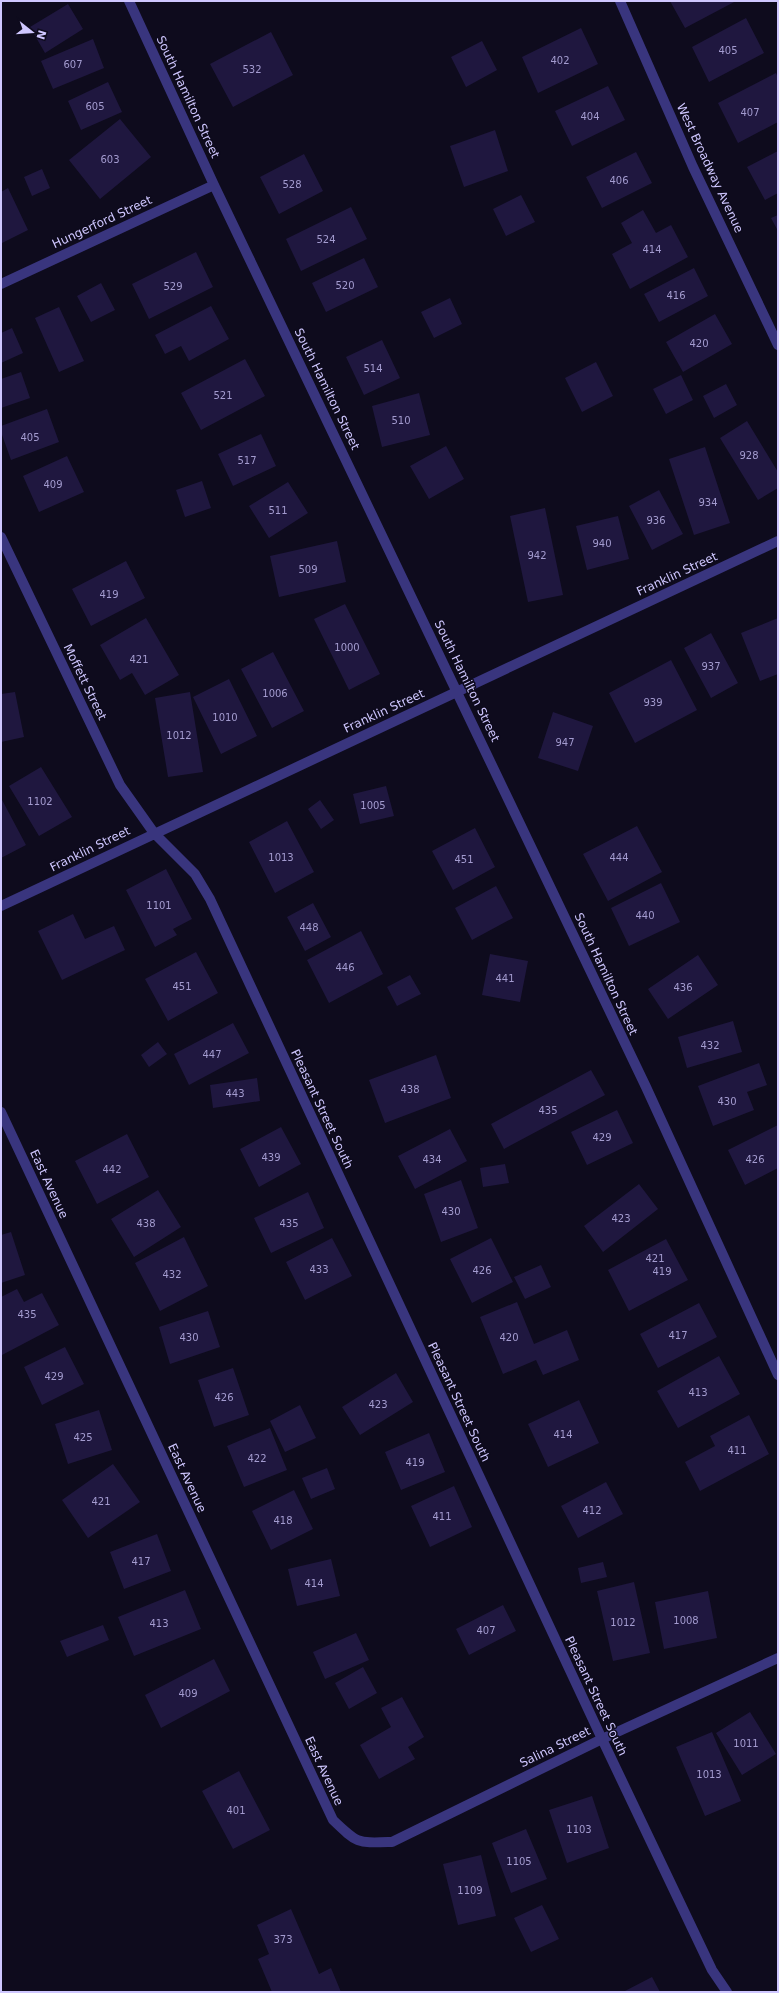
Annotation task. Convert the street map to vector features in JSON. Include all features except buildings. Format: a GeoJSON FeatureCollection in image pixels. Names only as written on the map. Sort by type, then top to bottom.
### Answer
{"type":"FeatureCollection","features":[{"type":"Feature","properties":{"kind":"street","name":"South Hamilton Street"},"geometry":{"type":"LineString","coordinates":[[129,1],[214,185],[458,691],[649,1094],[778,1375]]}},
{"type":"Feature","properties":{"kind":"street","name":"West Broadway Avenue"},"geometry":{"type":"LineString","coordinates":[[620,1],[694,167],[778,345]]}},
{"type":"Feature","properties":{"kind":"street","name":"Hungerford Street"},"geometry":{"type":"LineString","coordinates":[[1,284],[214,185]]}},
{"type":"Feature","properties":{"kind":"street","name":"Moffett Street"},"geometry":{"type":"LineString","coordinates":[[1,537],[120,786],[154,833]]}},
{"type":"Feature","properties":{"kind":"street","name":"Franklin Street"},"geometry":{"type":"LineString","coordinates":[[1,906],[778,541]]}},
{"type":"Feature","properties":{"kind":"street","name":"Pleasant Street South"},"geometry":{"type":"LineString","coordinates":[[154,833],[195,874],[210,899],[602,1739],[712,1970],[727,1992]]}},
{"type":"Feature","properties":{"kind":"street","name":"East Avenue"},"geometry":{"type":"LineString","coordinates":[[1,1112],[333,1820],[352,1838],[363,1843]]}},
{"type":"Feature","properties":{"kind":"street","name":"Salina Street"},"geometry":{"type":"LineString","coordinates":[[363,1843],[392,1842],[602,1739],[778,1658]]}}]}
